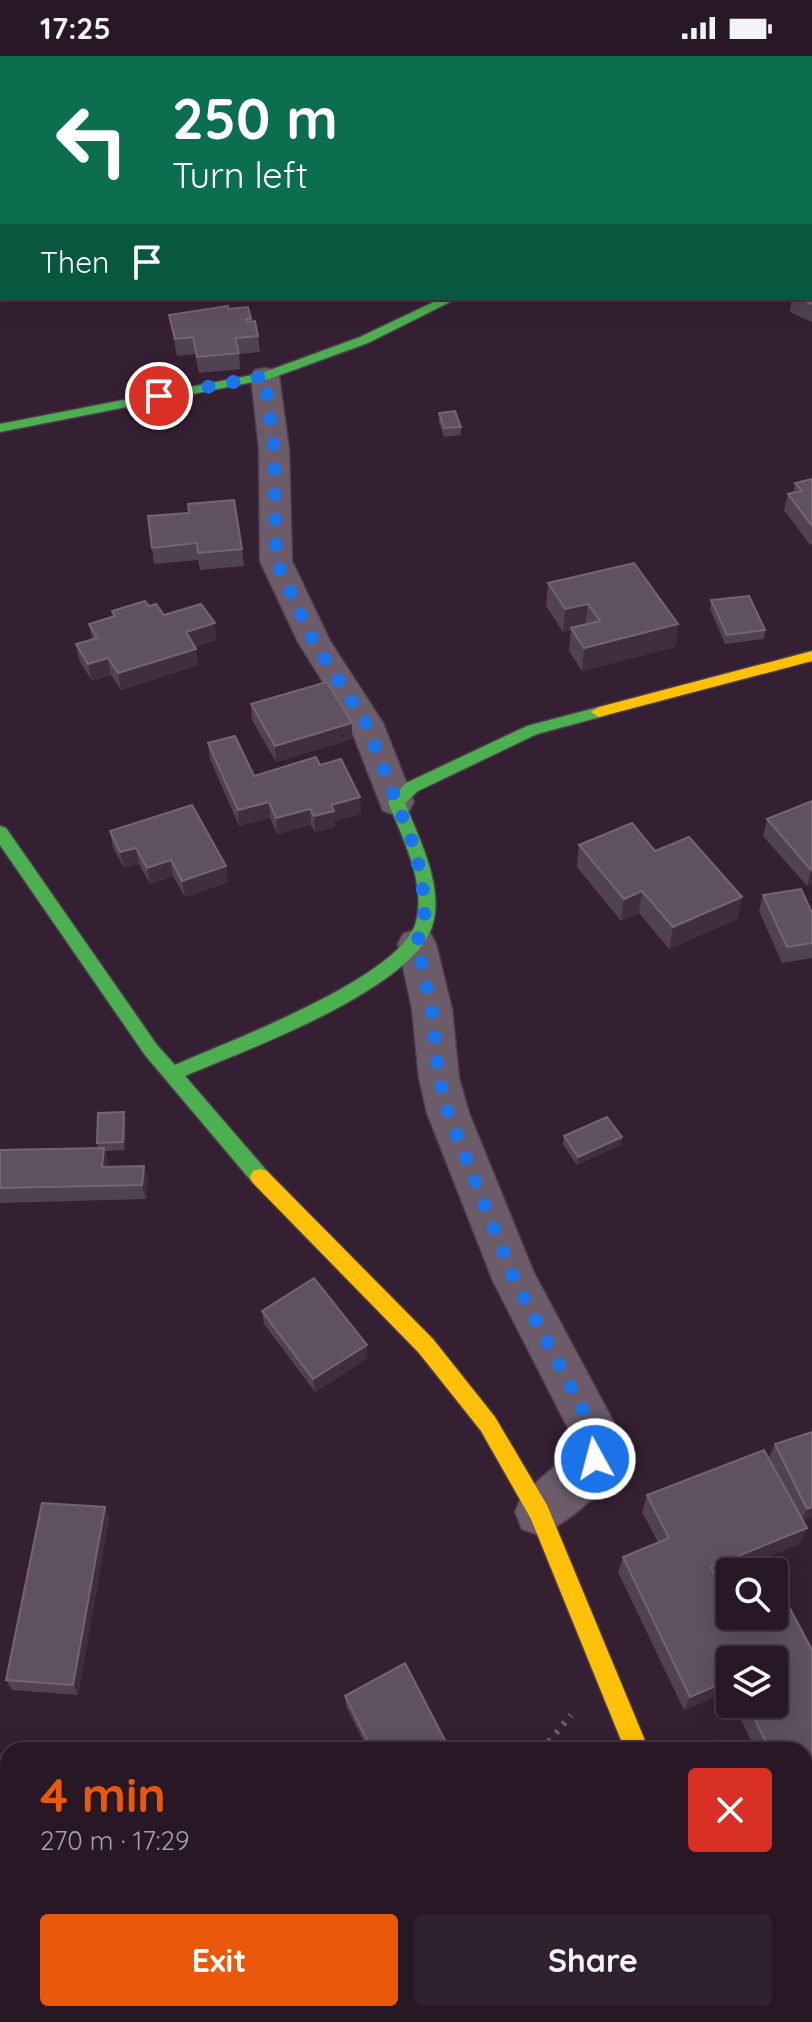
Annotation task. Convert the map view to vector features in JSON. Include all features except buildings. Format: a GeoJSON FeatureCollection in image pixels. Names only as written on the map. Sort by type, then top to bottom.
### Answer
{"type":"FeatureCollection","features":[{"type":"Feature","properties":{"kind":"street"},"geometry":{"type":"LineString","coordinates":[[0,428],[265,376],[364,340],[448,300]]}},
{"type":"Feature","properties":{"kind":"street"},"geometry":{"type":"LineString","coordinates":[[265,376],[274,449],[276,561],[314,642],[366,723],[416,852],[426,907],[417,944],[432,1009],[439,1078],[448,1113],[515,1281],[596,1434],[595,1459],[539,1512]]}},
{"type":"Feature","properties":{"kind":"street"},"geometry":{"type":"LineString","coordinates":[[396,802],[412,787],[451,766],[532,730],[812,656]]}},
{"type":"Feature","properties":{"kind":"street"},"geometry":{"type":"LineString","coordinates":[[3,843],[172,1074],[281,1199],[377,1292],[486,1416],[539,1512],[634,1742]]}},
{"type":"Feature","properties":{"kind":"street"},"geometry":{"type":"LineString","coordinates":[[172,1074],[379,977],[417,944]]}},
{"type":"Feature","properties":{"kind":"traffic: fast"},"geometry":{"type":"LineString","coordinates":[[0,428],[265,376],[364,340],[448,300]]}},
{"type":"Feature","properties":{"kind":"traffic: fast"},"geometry":{"type":"LineString","coordinates":[[172,1074],[312,1012],[385,969],[410,948],[423,927],[426,895],[419,863],[396,802],[412,787],[532,730],[599,712]]}},
{"type":"Feature","properties":{"kind":"traffic: fast"},"geometry":{"type":"LineString","coordinates":[[0,832],[151,1050],[260,1177]]}},
{"type":"Feature","properties":{"kind":"traffic: slow"},"geometry":{"type":"LineString","coordinates":[[599,712],[812,656]]}},
{"type":"Feature","properties":{"kind":"traffic: slow"},"geometry":{"type":"LineString","coordinates":[[260,1177],[426,1346],[488,1424],[539,1512],[634,1742]]}},
{"type":"Feature","properties":{"kind":"route"},"geometry":{"type":"LineString","coordinates":[[159,396],[265,376],[274,449],[276,561],[314,642],[366,723],[416,852],[426,907],[417,944],[432,1009],[439,1078],[448,1113],[515,1281],[596,1434],[595,1459]]}}]}
